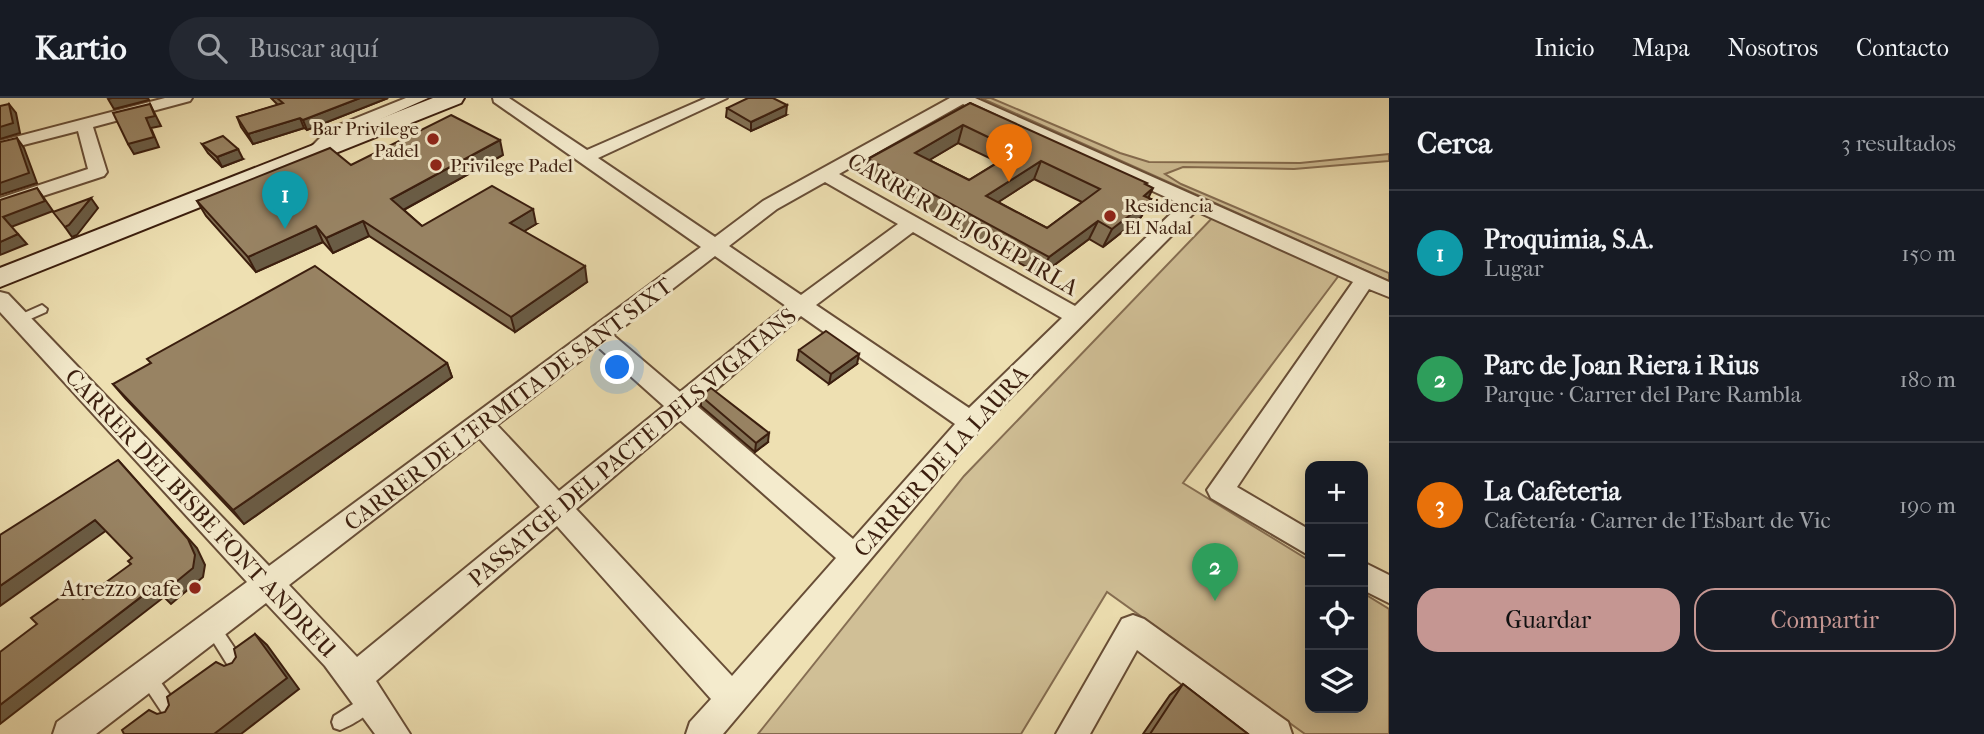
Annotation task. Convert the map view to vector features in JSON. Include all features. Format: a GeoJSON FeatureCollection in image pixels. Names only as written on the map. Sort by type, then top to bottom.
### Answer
{"type":"FeatureCollection","features":[{"type":"Feature","properties":{"kind":"street"},"geometry":{"type":"LineString","coordinates":[[0,146],[184,98]]}},
{"type":"Feature","properties":{"kind":"street"},"geometry":{"type":"LineString","coordinates":[[318,149],[335,133],[420,98]]}},
{"type":"Feature","properties":{"kind":"street"},"geometry":{"type":"LineString","coordinates":[[0,278],[318,149],[453,98]]}},
{"type":"Feature","properties":{"kind":"street"},"geometry":{"type":"LineString","coordinates":[[501,98],[971,422]]}},
{"type":"Feature","properties":{"kind":"street"},"geometry":{"type":"LineString","coordinates":[[586,157],[719,98]]}},
{"type":"Feature","properties":{"kind":"street"},"geometry":{"type":"LineString","coordinates":[[962,98],[1389,290]]}},
{"type":"Feature","properties":{"kind":"street","name":"CARRER DE L'ERMITA DE SANT SIXT"},"geometry":{"type":"LineString","coordinates":[[69,734],[770,205],[962,98]]}},
{"type":"Feature","properties":{"kind":"street"},"geometry":{"type":"LineString","coordinates":[[0,204],[98,172],[84,124]]}},
{"type":"Feature","properties":{"kind":"street","name":"CARRER DE JOSEP IRLA"},"geometry":{"type":"LineString","coordinates":[[825,174],[1076,316]]}},
{"type":"Feature","properties":{"kind":"street","name":"CARRER DE LA LAURA"},"geometry":{"type":"LineString","coordinates":[[702,734],[971,422],[1194,202]]}},
{"type":"Feature","properties":{"kind":"street","name":"PASSATGE DEL PACTE DELS VIGATANS"},"geometry":{"type":"LineString","coordinates":[[363,689],[559,509],[681,405],[801,305],[912,223]]}},
{"type":"Feature","properties":{"kind":"street"},"geometry":{"type":"LineString","coordinates":[[1305,541],[1220,490],[1365,280]]}},
{"type":"Feature","properties":{"kind":"street","name":"CARRER DEL BISBE FONT ANDREU"},"geometry":{"type":"LineString","coordinates":[[0,299],[130,453],[302,616],[363,689],[394,734]]}},
{"type":"Feature","properties":{"kind":"street"},"geometry":{"type":"LineString","coordinates":[[599,335],[854,557]]}},
{"type":"Feature","properties":{"kind":"street"},"geometry":{"type":"LineString","coordinates":[[481,424],[731,698]]}},
{"type":"Feature","properties":{"kind":"street"},"geometry":{"type":"LineString","coordinates":[[1368,578],[1389,590]]}},
{"type":"Feature","properties":{"kind":"street"},"geometry":{"type":"LineString","coordinates":[[1073,734],[1133,629],[1276,734]]}},
{"type":"Feature","properties":{"kind":"lane"},"geometry":{"type":"LineString","coordinates":[[19,320],[42,309]]}},
{"type":"Feature","properties":{"kind":"lane"},"geometry":{"type":"LineString","coordinates":[[212,627],[237,667]]}},
{"type":"Feature","properties":{"kind":"lane"},"geometry":{"type":"LineString","coordinates":[[146,675],[173,714]]}},
{"type":"Feature","properties":{"kind":"lane"},"geometry":{"type":"LineString","coordinates":[[341,722],[363,689]]}},
{"type":"Feature","properties":{"kind":"shaded area"},"geometry":{"type":"Polygon","coordinates":[[[981,98],[991,98],[1120,153],[1149,162],[1300,163],[1389,154],[1389,161],[1294,169],[1183,167],[1165,174],[1181,184],[1389,273],[1389,281],[981,98]]]}},
{"type":"Feature","properties":{"kind":"shaded area"},"geometry":{"type":"Polygon","coordinates":[[[1217,213],[1343,270],[1183,483],[1305,558],[1305,713],[1368,713],[1368,596],[1389,609],[1389,734],[1305,734],[1107,592],[1021,734],[758,734],[964,476],[1217,213]]]}},
{"type":"Feature","properties":{"kind":"building"},"geometry":{"type":"Polygon","coordinates":[[[277,98],[360,98],[303,120],[300,118],[248,134],[237,117],[283,103],[277,98]]]}},
{"type":"Feature","properties":{"kind":"building"},"geometry":{"type":"Polygon","coordinates":[[[748,98],[773,98],[787,105],[751,122],[727,108],[748,98]]]}},
{"type":"Feature","properties":{"kind":"building"},"geometry":{"type":"Polygon","coordinates":[[[970,103],[1153,188],[1144,196],[1151,199],[1112,229],[1098,221],[1049,257],[868,159],[970,103]],[[963,125],[915,153],[969,180],[1017,151],[963,125]],[[1041,161],[986,196],[1047,228],[1100,189],[1041,161]]]}},
{"type":"Feature","properties":{"kind":"building"},"geometry":{"type":"Polygon","coordinates":[[[9,104],[13,123],[0,127],[0,106],[9,104]]]}},
{"type":"Feature","properties":{"kind":"building"},"geometry":{"type":"Polygon","coordinates":[[[150,104],[155,116],[146,118],[154,137],[128,144],[113,113],[150,104]]]}},
{"type":"Feature","properties":{"kind":"building"},"geometry":{"type":"Polygon","coordinates":[[[451,115],[500,140],[391,199],[422,226],[492,186],[533,209],[510,223],[585,266],[511,317],[363,221],[326,238],[316,226],[248,257],[197,201],[330,148],[351,165],[451,115]]]}},
{"type":"Feature","properties":{"kind":"building"},"geometry":{"type":"Polygon","coordinates":[[[223,136],[238,149],[217,157],[202,144],[223,136]]]}},
{"type":"Feature","properties":{"kind":"building"},"geometry":{"type":"Polygon","coordinates":[[[17,138],[29,173],[0,183],[0,142],[17,138]]]}},
{"type":"Feature","properties":{"kind":"building"},"geometry":{"type":"Polygon","coordinates":[[[37,188],[45,201],[3,217],[18,234],[0,242],[0,200],[37,188]]]}},
{"type":"Feature","properties":{"kind":"building"},"geometry":{"type":"Polygon","coordinates":[[[91,198],[65,227],[53,212],[91,198]]]}},
{"type":"Feature","properties":{"kind":"building"},"geometry":{"type":"Polygon","coordinates":[[[315,266],[447,363],[233,510],[113,384],[151,363],[147,359],[315,266]]]}},
{"type":"Feature","properties":{"kind":"building"},"geometry":{"type":"Polygon","coordinates":[[[826,331],[859,354],[831,374],[799,350],[826,331]]]}},
{"type":"Feature","properties":{"kind":"building"},"geometry":{"type":"Polygon","coordinates":[[[711,388],[769,433],[756,443],[701,396],[711,388]]]}},
{"type":"Feature","properties":{"kind":"building"},"geometry":{"type":"Polygon","coordinates":[[[118,460],[188,539],[195,555],[193,568],[160,595],[154,587],[0,705],[0,652],[37,624],[31,618],[72,589],[83,599],[131,564],[128,561],[132,558],[95,520],[0,586],[0,535],[118,460]]]}},
{"type":"Feature","properties":{"kind":"building"},"geometry":{"type":"Polygon","coordinates":[[[255,634],[287,678],[214,734],[124,734],[122,730],[149,710],[157,714],[165,712],[169,705],[167,697],[216,662],[224,666],[232,663],[236,657],[234,649],[255,634]]]}},
{"type":"Feature","properties":{"kind":"building"},"geometry":{"type":"Polygon","coordinates":[[[1183,684],[1248,734],[1150,734],[1183,684]]]}},
{"type":"Feature","properties":{"kind":"place","name":"Bar Privilege Padel"},"geometry":{"type":"Point","coordinates":[433,139]}},
{"type":"Feature","properties":{"kind":"place","name":"Privilege Padel"},"geometry":{"type":"Point","coordinates":[436,165]}},
{"type":"Feature","properties":{"kind":"place","name":"La Cafeteria"},"geometry":{"type":"Point","coordinates":[1009,182]}},
{"type":"Feature","properties":{"kind":"place","name":"Residencia El Nadal"},"geometry":{"type":"Point","coordinates":[1110,216]}},
{"type":"Feature","properties":{"kind":"place","name":"Proquimia, S.A."},"geometry":{"type":"Point","coordinates":[285,229]}},
{"type":"Feature","properties":{"kind":"place","name":"Atrezzo cafe"},"geometry":{"type":"Point","coordinates":[195,588]}},
{"type":"Feature","properties":{"kind":"place","name":"Parc de Joan Riera i Rius"},"geometry":{"type":"Point","coordinates":[1215,601]}}]}
